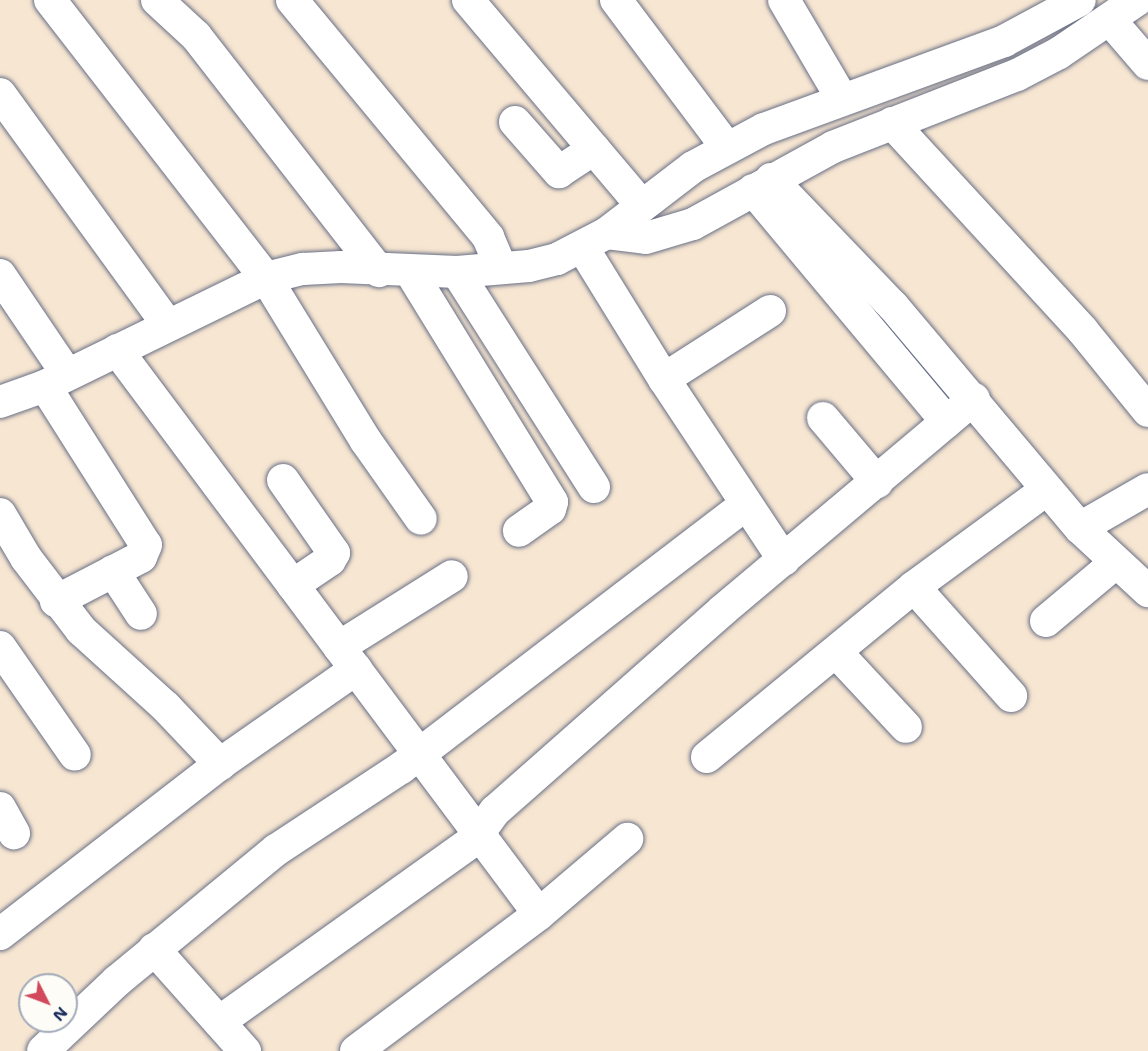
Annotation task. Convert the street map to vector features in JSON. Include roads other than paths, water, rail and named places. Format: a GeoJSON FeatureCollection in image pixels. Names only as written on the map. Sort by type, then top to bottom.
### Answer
{"type":"FeatureCollection","features":[{"type":"Feature","properties":{"kind":"street"},"geometry":{"type":"LineString","coordinates":[[50,0],[266,278],[333,391],[421,519]]}},
{"type":"Feature","properties":{"kind":"street"},"geometry":{"type":"LineString","coordinates":[[157,0],[196,36],[379,271]]}},
{"type":"Feature","properties":{"kind":"street"},"geometry":{"type":"LineString","coordinates":[[292,0],[488,237],[501,267]]}},
{"type":"Feature","properties":{"kind":"street"},"geometry":{"type":"LineString","coordinates":[[468,0],[641,205]]}},
{"type":"Feature","properties":{"kind":"street"},"geometry":{"type":"LineString","coordinates":[[616,0],[727,148]]}},
{"type":"Feature","properties":{"kind":"street"},"geometry":{"type":"LineString","coordinates":[[784,0],[841,97]]}},
{"type":"Feature","properties":{"kind":"street"},"geometry":{"type":"LineString","coordinates":[[0,402],[56,380],[266,278],[303,269],[341,267],[379,271],[457,272],[529,266],[595,240],[641,205],[727,148],[841,97],[1004,41],[1080,0]]}},
{"type":"Feature","properties":{"kind":"street"},"geometry":{"type":"LineString","coordinates":[[595,240],[646,238],[670,233],[762,184],[892,123],[1017,75],[1110,20],[1137,0]]}},
{"type":"Feature","properties":{"kind":"street"},"geometry":{"type":"LineString","coordinates":[[1110,20],[1148,64]]}},
{"type":"Feature","properties":{"kind":"street"},"geometry":{"type":"LineString","coordinates":[[0,94],[168,325]]}},
{"type":"Feature","properties":{"kind":"street"},"geometry":{"type":"LineString","coordinates":[[515,122],[559,172],[594,149]]}},
{"type":"Feature","properties":{"kind":"street"},"geometry":{"type":"LineString","coordinates":[[892,123],[1083,331],[1148,411]]}},
{"type":"Feature","properties":{"kind":"street"},"geometry":{"type":"LineString","coordinates":[[762,184],[893,306],[974,399],[1046,490],[1115,563],[1148,591]]}},
{"type":"Feature","properties":{"kind":"street"},"geometry":{"type":"LineString","coordinates":[[762,184],[947,422]]}},
{"type":"Feature","properties":{"kind":"street"},"geometry":{"type":"LineString","coordinates":[[595,240],[664,380],[784,560]]}},
{"type":"Feature","properties":{"kind":"street"},"geometry":{"type":"LineString","coordinates":[[410,271],[552,502],[550,509],[519,531]]}},
{"type":"Feature","properties":{"kind":"street"},"geometry":{"type":"LineString","coordinates":[[457,272],[594,487]]}},
{"type":"Feature","properties":{"kind":"street"},"geometry":{"type":"LineString","coordinates":[[0,275],[146,545],[141,557],[56,601]]}},
{"type":"Feature","properties":{"kind":"street"},"geometry":{"type":"LineString","coordinates":[[664,380],[770,311]]}},
{"type":"Feature","properties":{"kind":"street"},"geometry":{"type":"LineString","coordinates":[[117,350],[539,914]]}},
{"type":"Feature","properties":{"kind":"street"},"geometry":{"type":"LineString","coordinates":[[219,1022],[480,834],[495,811],[784,560],[974,399]]}},
{"type":"Feature","properties":{"kind":"street"},"geometry":{"type":"LineString","coordinates":[[823,418],[877,482]]}},
{"type":"Feature","properties":{"kind":"street"},"geometry":{"type":"LineString","coordinates":[[283,480],[334,553],[330,560],[293,585]]}},
{"type":"Feature","properties":{"kind":"street"},"geometry":{"type":"LineString","coordinates":[[1080,528],[1148,489]]}},
{"type":"Feature","properties":{"kind":"street"},"geometry":{"type":"LineString","coordinates":[[707,757],[914,587],[1046,490]]}},
{"type":"Feature","properties":{"kind":"street"},"geometry":{"type":"LineString","coordinates":[[43,1051],[154,949],[276,850],[419,754],[746,504]]}},
{"type":"Feature","properties":{"kind":"street"},"geometry":{"type":"LineString","coordinates":[[0,514],[56,601],[81,630],[166,707],[220,765]]}},
{"type":"Feature","properties":{"kind":"street"},"geometry":{"type":"LineString","coordinates":[[1046,621],[1115,563]]}},
{"type":"Feature","properties":{"kind":"street"},"geometry":{"type":"LineString","coordinates":[[113,570],[141,614]]}},
{"type":"Feature","properties":{"kind":"street"},"geometry":{"type":"LineString","coordinates":[[0,934],[220,765],[348,658],[452,576]]}},
{"type":"Feature","properties":{"kind":"street"},"geometry":{"type":"LineString","coordinates":[[914,587],[1011,696]]}},
{"type":"Feature","properties":{"kind":"street"},"geometry":{"type":"LineString","coordinates":[[0,647],[75,755]]}},
{"type":"Feature","properties":{"kind":"street"},"geometry":{"type":"LineString","coordinates":[[837,652],[906,727]]}},
{"type":"Feature","properties":{"kind":"street"},"geometry":{"type":"LineString","coordinates":[[356,1051],[539,914],[627,839]]}},
{"type":"Feature","properties":{"kind":"street"},"geometry":{"type":"LineString","coordinates":[[154,949],[245,1051]]}}]}
